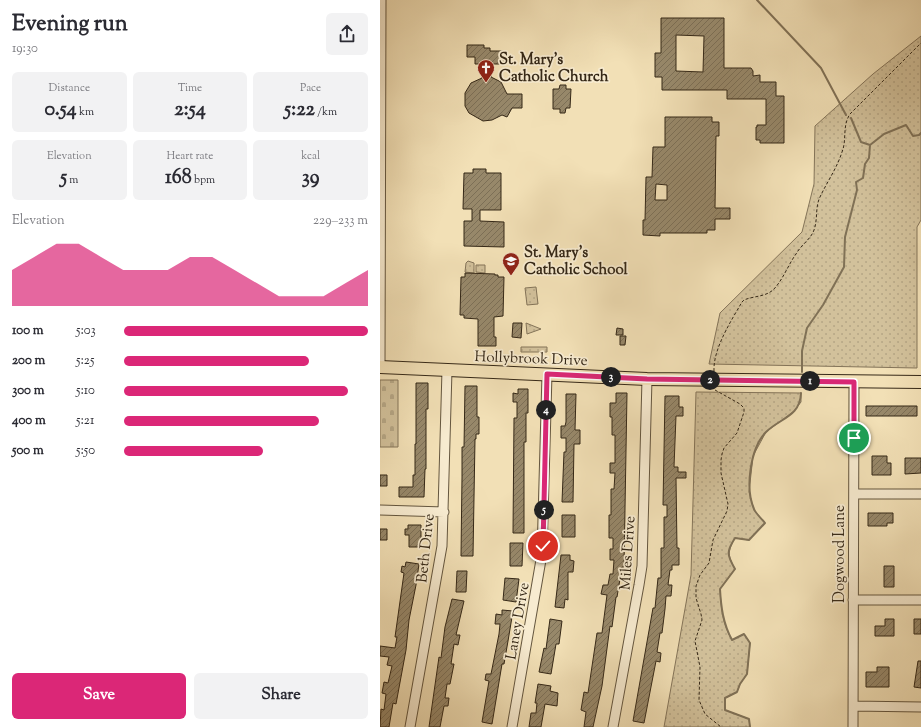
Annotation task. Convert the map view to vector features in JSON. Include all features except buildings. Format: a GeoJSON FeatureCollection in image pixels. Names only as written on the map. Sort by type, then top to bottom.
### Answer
{"type":"FeatureCollection","features":[{"type":"Feature","properties":{"kind":"main road","name":"Hollybrook Drive"},"geometry":{"type":"LineString","coordinates":[[380,367],[647,379],[921,382]]}},
{"type":"Feature","properties":{"kind":"street"},"geometry":{"type":"LineString","coordinates":[[380,367],[381,5]]}},
{"type":"Feature","properties":{"kind":"street","name":"Beth Drive"},"geometry":{"type":"LineString","coordinates":[[410,727],[440,563],[444,512],[447,370]]}},
{"type":"Feature","properties":{"kind":"street","name":"Laney Drive"},"geometry":{"type":"LineString","coordinates":[[512,727],[542,554],[547,374]]}},
{"type":"Feature","properties":{"kind":"street","name":"Miles Drive"},"geometry":{"type":"LineString","coordinates":[[613,727],[640,586],[642,566],[647,379]]}},
{"type":"Feature","properties":{"kind":"street","name":"Dogwood Lane"},"geometry":{"type":"LineString","coordinates":[[853,727],[854,382]]}},
{"type":"Feature","properties":{"kind":"street"},"geometry":{"type":"LineString","coordinates":[[854,494],[921,494]]}},
{"type":"Feature","properties":{"kind":"street"},"geometry":{"type":"LineString","coordinates":[[380,510],[444,512]]}},
{"type":"Feature","properties":{"kind":"street"},"geometry":{"type":"LineString","coordinates":[[853,600],[921,600]]}},
{"type":"Feature","properties":{"kind":"street"},"geometry":{"type":"LineString","coordinates":[[853,706],[921,707]]}},
{"type":"Feature","properties":{"kind":"path"},"geometry":{"type":"LineString","coordinates":[[714,373],[715,360],[719,347],[742,302],[747,298],[765,295],[773,290],[782,279],[796,253],[814,232],[818,203],[843,151],[846,119],[921,43]]}},
{"type":"Feature","properties":{"kind":"path"},"geometry":{"type":"LineString","coordinates":[[714,389],[715,391],[740,404],[744,408],[737,433],[724,448],[720,460],[721,473],[728,504],[725,518],[715,534],[709,563],[700,575],[696,586],[696,598],[702,620],[695,641],[700,667],[699,700],[705,714],[721,727]]}},
{"type":"Feature","properties":{"kind":"green space"},"geometry":{"type":"Polygon","coordinates":[[[921,36],[921,220],[917,227],[917,368],[709,364],[720,313],[802,232],[814,184],[815,126],[873,74],[921,36]]]}},
{"type":"Feature","properties":{"kind":"green space"},"geometry":{"type":"Polygon","coordinates":[[[468,261],[474,263],[474,273],[465,272],[466,263],[468,261]]]}},
{"type":"Feature","properties":{"kind":"green space"},"geometry":{"type":"Polygon","coordinates":[[[476,265],[485,265],[485,273],[476,272],[476,265]]]}},
{"type":"Feature","properties":{"kind":"green space"},"geometry":{"type":"Polygon","coordinates":[[[536,287],[538,304],[527,305],[525,288],[536,287]]]}},
{"type":"Feature","properties":{"kind":"green space"},"geometry":{"type":"Polygon","coordinates":[[[526,323],[541,329],[527,334],[526,323]]]}},
{"type":"Feature","properties":{"kind":"green space"},"geometry":{"type":"Polygon","coordinates":[[[521,347],[547,347],[547,352],[521,352],[521,347]]]}},
{"type":"Feature","properties":{"kind":"green space"},"geometry":{"type":"Polygon","coordinates":[[[380,380],[398,380],[398,447],[380,447],[380,380]]]}},
{"type":"Feature","properties":{"kind":"green space"},"geometry":{"type":"Polygon","coordinates":[[[696,392],[801,393],[801,402],[794,411],[766,432],[753,456],[749,492],[754,510],[765,523],[749,540],[735,538],[729,554],[735,569],[720,589],[724,622],[732,640],[744,634],[750,643],[747,674],[740,684],[737,692],[725,698],[725,710],[749,719],[750,727],[664,727],[691,575],[696,392]]]}},
{"type":"Feature","properties":{"kind":"waterway"},"geometry":{"type":"LineString","coordinates":[[757,0],[821,68],[846,115]]}},
{"type":"Feature","properties":{"kind":"waterway"},"geometry":{"type":"LineString","coordinates":[[851,118],[861,142],[870,145]]}},
{"type":"Feature","properties":{"kind":"waterway"},"geometry":{"type":"LineString","coordinates":[[802,372],[802,351],[807,328],[823,305],[844,267],[845,237],[857,190],[856,182],[863,178],[865,164],[869,158],[870,145],[884,134],[906,125],[913,136],[921,133]]}},
{"type":"Feature","properties":{"kind":"waterway"},"geometry":{"type":"LineString","coordinates":[[750,727],[749,719],[725,710],[725,698],[737,692],[740,684],[747,674],[750,643],[744,634],[732,640],[726,627],[723,615],[720,589],[735,569],[729,557],[729,550],[735,538],[749,540],[765,523],[754,509],[751,501],[751,469],[756,448],[771,427],[793,412],[800,401],[801,393]]}},
{"type":"Feature","properties":{"kind":"place","name":"St. Mary's Catholic Church"},"geometry":{"type":"Point","coordinates":[486,83]}},
{"type":"Feature","properties":{"kind":"place","name":"St. Mary's Catholic School"},"geometry":{"type":"Point","coordinates":[511,276]}},
{"type":"Feature","properties":{"kind":"route"},"geometry":{"type":"LineString","coordinates":[[543,546],[547,374],[647,379],[854,382],[854,438]]}}]}
